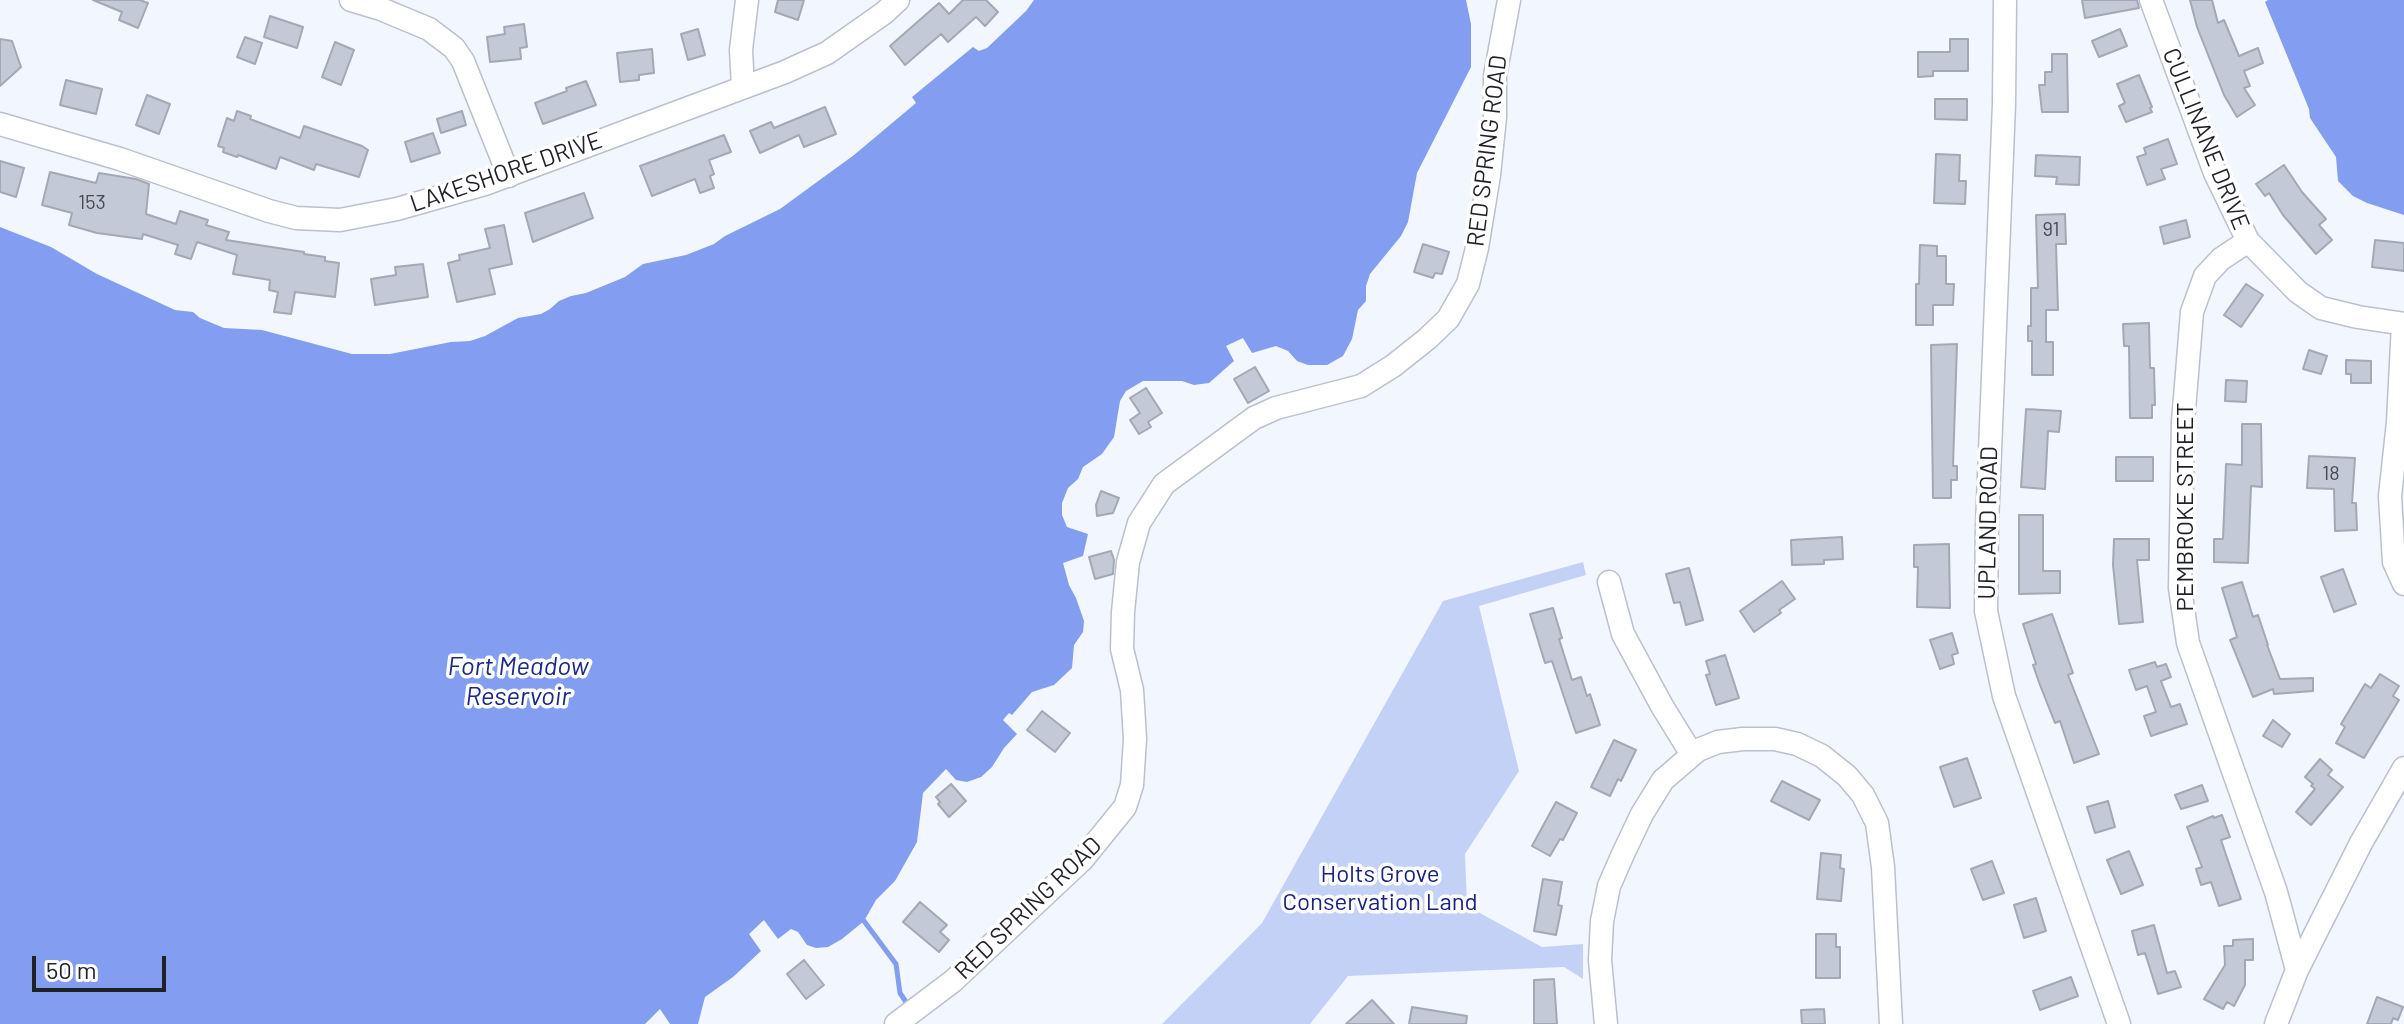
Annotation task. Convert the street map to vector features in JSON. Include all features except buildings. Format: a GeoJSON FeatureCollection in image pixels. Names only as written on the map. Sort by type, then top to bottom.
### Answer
{"type":"FeatureCollection","features":[{"type":"Feature","properties":{"kind":"street"},"geometry":{"type":"LineString","coordinates":[[351,0],[429,29],[454,48],[463,61],[509,176]]}},
{"type":"Feature","properties":{"kind":"street"},"geometry":{"type":"LineString","coordinates":[[743,87],[741,50],[747,0]]}},
{"type":"Feature","properties":{"kind":"street","name":"LAKESHORE DRIVE"},"geometry":{"type":"LineString","coordinates":[[0,124],[109,155],[269,211],[319,221],[340,220],[397,209],[509,176],[785,72],[827,53],[898,0]]}},
{"type":"Feature","properties":{"kind":"street","name":"RED SPRING ROAD"},"geometry":{"type":"LineString","coordinates":[[896,1024],[953,981],[1082,860],[1125,807],[1132,785],[1135,739],[1132,690],[1122,649],[1128,562],[1139,523],[1164,484],[1254,418],[1276,408],[1361,386],[1393,366],[1448,319],[1468,284],[1477,248],[1495,117],[1495,76],[1509,0]]}},
{"type":"Feature","properties":{"kind":"street","name":"UPLAND ROAD"},"geometry":{"type":"LineString","coordinates":[[2005,0],[1986,611],[2004,696],[2119,1024]]}},
{"type":"Feature","properties":{"kind":"street","name":"CULLINANE DRIVE"},"geometry":{"type":"LineString","coordinates":[[2151,0],[2215,173],[2248,241],[2298,292],[2321,308],[2403,324]]}},
{"type":"Feature","properties":{"kind":"street","name":"PEMBROKE STREET"},"geometry":{"type":"LineString","coordinates":[[2248,241],[2221,259],[2205,276],[2192,312],[2183,422],[2180,588],[2188,643],[2276,892],[2297,970]]}},
{"type":"Feature","properties":{"kind":"street"},"geometry":{"type":"LineString","coordinates":[[2403,324],[2398,422],[2390,496],[2394,562],[2404,584]]}},
{"type":"Feature","properties":{"kind":"street"},"geometry":{"type":"LineString","coordinates":[[1609,582],[1623,634],[1691,753]]}},
{"type":"Feature","properties":{"kind":"street"},"geometry":{"type":"LineString","coordinates":[[1606,1024],[1600,960],[1602,921],[1609,886],[1642,814],[1663,780],[1691,753],[1718,742],[1743,739],[1775,739],[1797,744],[1822,756],[1847,776],[1863,795],[1877,823],[1883,867],[1891,1024]]}},
{"type":"Feature","properties":{"kind":"street"},"geometry":{"type":"LineString","coordinates":[[2276,1024],[2297,970],[2361,843],[2404,768]]}},
{"type":"Feature","properties":{"kind":"green space","name":"Holts Grove Conservation Land"},"geometry":{"type":"Polygon","coordinates":[[[1583,562],[1586,575],[1479,606],[1519,771],[1465,854],[1467,906],[1542,947],[1583,944],[1583,979],[1564,967],[1348,976],[1310,1024],[1162,1024],[1262,923],[1443,601],[1583,562]]]}},
{"type":"Feature","properties":{"kind":"water","name":"Fort Meadow Reservoir"},"geometry":{"type":"Polygon","coordinates":[[[1034,0],[1466,0],[1471,24],[1471,67],[1417,173],[1408,222],[1401,236],[1370,274],[1366,301],[1358,310],[1352,339],[1343,356],[1327,365],[1308,365],[1276,346],[1252,353],[1243,338],[1226,346],[1234,361],[1209,383],[1194,385],[1182,381],[1143,381],[1126,391],[1120,401],[1114,437],[1102,454],[1083,467],[1062,503],[1062,515],[1067,527],[1088,534],[1083,556],[1063,563],[1084,621],[1083,632],[1074,645],[1072,668],[1054,685],[1032,692],[1012,715],[1009,713],[1003,720],[1017,734],[981,777],[967,782],[956,780],[946,769],[923,793],[917,842],[895,881],[876,900],[864,921],[828,947],[816,948],[807,945],[798,932],[791,929],[778,939],[764,920],[749,934],[761,951],[705,997],[698,1024],[670,1024],[660,1009],[645,1024],[0,1024],[0,227],[51,247],[97,274],[175,310],[193,312],[224,328],[262,330],[352,354],[390,354],[470,341],[518,318],[541,314],[571,296],[625,277],[643,264],[686,255],[714,244],[780,209],[854,155],[916,103],[912,97],[973,47],[979,51],[987,48],[1034,0]]]}},
{"type":"Feature","properties":{"kind":"water"},"geometry":{"type":"Polygon","coordinates":[[[2404,0],[2404,215],[2353,196],[2338,181],[2336,157],[2310,118],[2265,2],[2404,0]]]}},
{"type":"Feature","properties":{"kind":"waterway"},"geometry":{"type":"LineString","coordinates":[[864,921],[896,964],[900,993],[908,1005]]}}]}
